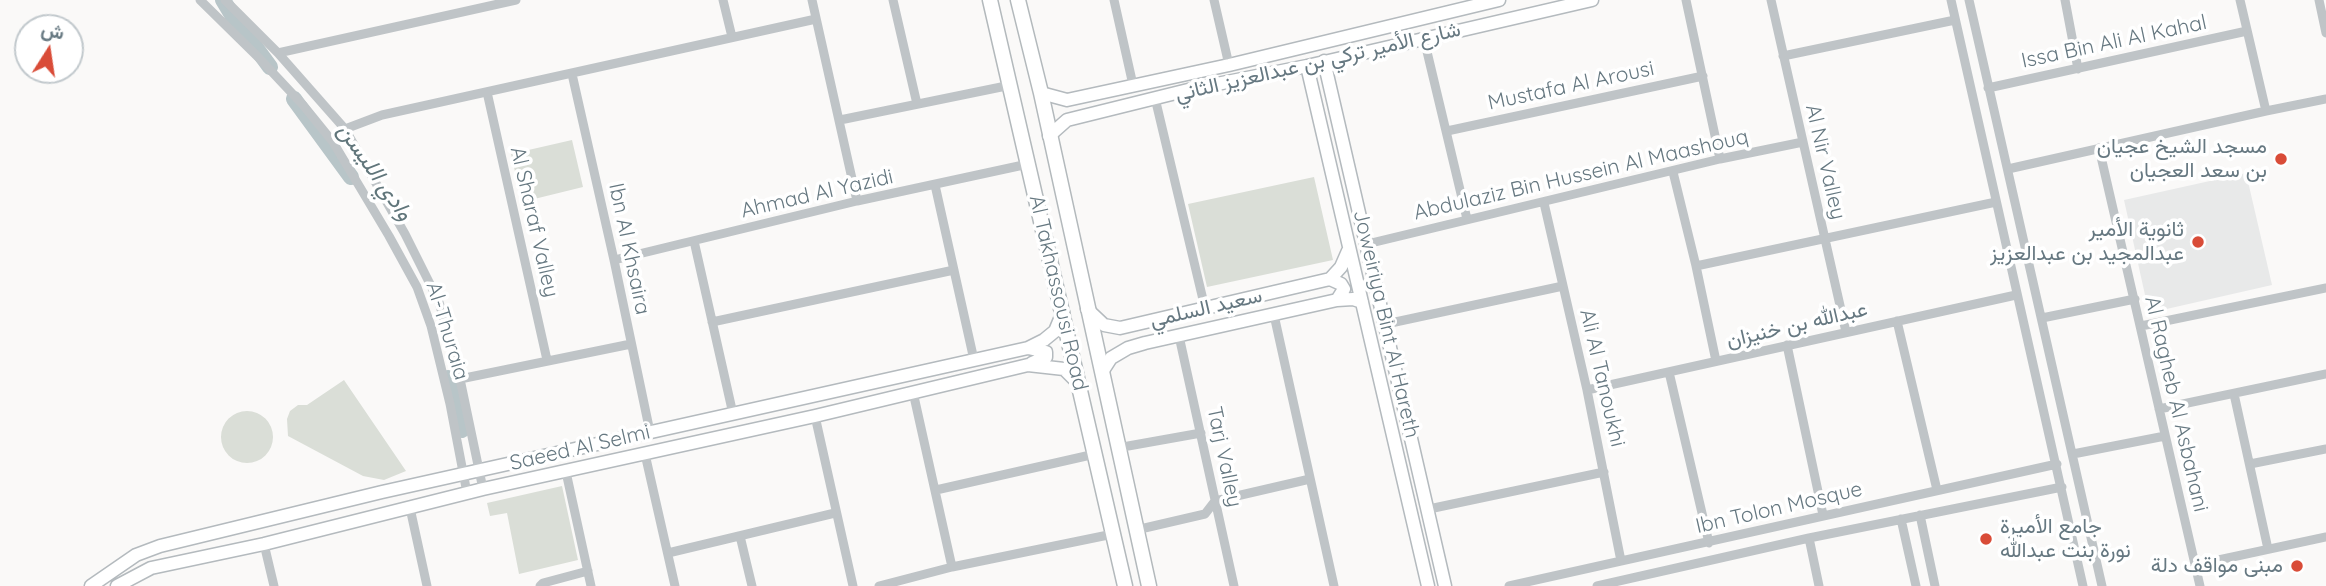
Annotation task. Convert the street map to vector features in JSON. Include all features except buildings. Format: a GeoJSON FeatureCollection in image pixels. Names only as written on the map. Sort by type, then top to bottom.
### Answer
{"type":"FeatureCollection","features":[{"type":"Feature","properties":{"kind":"main road","name":"Al Takhassousi Road"},"geometry":{"type":"LineString","coordinates":[[990,0],[1125,586]]}},
{"type":"Feature","properties":{"kind":"main road","name":"Al Takhassousi Road"},"geometry":{"type":"LineString","coordinates":[[1018,0],[1041,93],[1149,586]]}},
{"type":"Feature","properties":{"kind":"street","name":"Al-Thuraia"},"geometry":{"type":"LineString","coordinates":[[200,0],[303,105],[333,142],[417,287],[432,327],[467,493]]}},
{"type":"Feature","properties":{"kind":"street","name":"Al-Thuraia"},"geometry":{"type":"LineString","coordinates":[[225,0],[278,52],[345,129],[405,234],[439,302],[460,379],[483,489]]}},
{"type":"Feature","properties":{"kind":"street"},"geometry":{"type":"LineString","coordinates":[[278,52],[516,0]]}},
{"type":"Feature","properties":{"kind":"street"},"geometry":{"type":"LineString","coordinates":[[723,0],[732,37]]}},
{"type":"Feature","properties":{"kind":"street"},"geometry":{"type":"LineString","coordinates":[[812,0],[857,201]]}},
{"type":"Feature","properties":{"kind":"street"},"geometry":{"type":"LineString","coordinates":[[893,0],[917,104]]}},
{"type":"Feature","properties":{"kind":"street"},"geometry":{"type":"LineString","coordinates":[[1114,0],[1136,103]]}},
{"type":"Feature","properties":{"kind":"street"},"geometry":{"type":"LineString","coordinates":[[1213,0],[1228,65]]}},
{"type":"Feature","properties":{"kind":"street","name":"شارع الأمير تركي بن عبدالعزيز الثاني"},"geometry":{"type":"LineString","coordinates":[[1049,136],[1068,120],[1154,98],[1424,39],[1537,6],[1592,0]]}},
{"type":"Feature","properties":{"kind":"street"},"geometry":{"type":"LineString","coordinates":[[1686,0],[1720,159]]}},
{"type":"Feature","properties":{"kind":"street","name":"Al Nir Valley"},"geometry":{"type":"LineString","coordinates":[[1771,0],[1846,332]]}},
{"type":"Feature","properties":{"kind":"street"},"geometry":{"type":"LineString","coordinates":[[1951,0],[2083,586]]}},
{"type":"Feature","properties":{"kind":"street"},"geometry":{"type":"LineString","coordinates":[[1969,0],[2102,586]]}},
{"type":"Feature","properties":{"kind":"street"},"geometry":{"type":"LineString","coordinates":[[2065,0],[2078,69]]}},
{"type":"Feature","properties":{"kind":"street"},"geometry":{"type":"LineString","coordinates":[[2240,0],[2266,111]]}},
{"type":"Feature","properties":{"kind":"street"},"geometry":{"type":"LineString","coordinates":[[2319,0],[2326,33]]}},
{"type":"Feature","properties":{"kind":"street","name":"شارع الأمير تركي بن عبدالعزيز الثاني"},"geometry":{"type":"LineString","coordinates":[[1041,93],[1067,100],[1228,65],[1495,1]]}},
{"type":"Feature","properties":{"kind":"street"},"geometry":{"type":"LineString","coordinates":[[345,129],[382,115],[816,19]]}},
{"type":"Feature","properties":{"kind":"street"},"geometry":{"type":"LineString","coordinates":[[1421,20],[1467,219]]}},
{"type":"Feature","properties":{"kind":"street"},"geometry":{"type":"LineString","coordinates":[[1783,56],[1955,20]]}},
{"type":"Feature","properties":{"kind":"street","name":"Issa Bin Ali Al Kahal"},"geometry":{"type":"LineString","coordinates":[[1988,88],[2247,31]]}},
{"type":"Feature","properties":{"kind":"street","name":"Joweiriya Bint Al Hareth"},"geometry":{"type":"LineString","coordinates":[[1324,61],[1446,586]]}},
{"type":"Feature","properties":{"kind":"street","name":"Joweiriya Bint Al Hareth"},"geometry":{"type":"LineString","coordinates":[[1307,66],[1428,586]]}},
{"type":"Feature","properties":{"kind":"street","name":"Ibn Al Khsaira"},"geometry":{"type":"LineString","coordinates":[[572,74],[650,432]]}},
{"type":"Feature","properties":{"kind":"street"},"geometry":{"type":"LineString","coordinates":[[1188,74],[1181,78],[1180,84],[1192,89]]}},
{"type":"Feature","properties":{"kind":"street"},"geometry":{"type":"LineString","coordinates":[[1311,84],[1317,75],[1328,78]]}},
{"type":"Feature","properties":{"kind":"street","name":"Mustafa Al Arousi"},"geometry":{"type":"LineString","coordinates":[[1447,131],[1703,76]]}},
{"type":"Feature","properties":{"kind":"street"},"geometry":{"type":"LineString","coordinates":[[1165,79],[1176,84],[1170,94]]}},
{"type":"Feature","properties":{"kind":"street"},"geometry":{"type":"LineString","coordinates":[[840,120],[1011,85]]}},
{"type":"Feature","properties":{"kind":"street","name":"Al Sharaf Valley"},"geometry":{"type":"LineString","coordinates":[[487,92],[547,360]]}},
{"type":"Feature","properties":{"kind":"street"},"geometry":{"type":"LineString","coordinates":[[1154,98],[1205,308]]}},
{"type":"Feature","properties":{"kind":"street"},"geometry":{"type":"LineString","coordinates":[[2008,169],[2326,99]]}},
{"type":"Feature","properties":{"kind":"street"},"geometry":{"type":"LineString","coordinates":[[1067,100],[1063,107],[1068,120]]}},
{"type":"Feature","properties":{"kind":"street","name":"Abdulaziz Bin Hussein Al Maashouq"},"geometry":{"type":"LineString","coordinates":[[1367,244],[1720,159],[1803,142]]}},
{"type":"Feature","properties":{"kind":"street","name":"Al Ragheb Al Asbahani"},"geometry":{"type":"LineString","coordinates":[[2099,148],[2200,586]]}},
{"type":"Feature","properties":{"kind":"street","name":"Ahmad Al Yazidi"},"geometry":{"type":"LineString","coordinates":[[614,260],[857,201],[1028,164]]}},
{"type":"Feature","properties":{"kind":"street"},"geometry":{"type":"LineString","coordinates":[[1673,172],[1716,361]]}},
{"type":"Feature","properties":{"kind":"street"},"geometry":{"type":"LineString","coordinates":[[935,185],[954,270],[980,358],[990,374]]}},
{"type":"Feature","properties":{"kind":"street"},"geometry":{"type":"LineString","coordinates":[[1696,266],[1996,202]]}},
{"type":"Feature","properties":{"kind":"street","name":"Ali Al Tanoukhi"},"geometry":{"type":"LineString","coordinates":[[1544,203],[1587,390],[1621,561]]}},
{"type":"Feature","properties":{"kind":"street"},"geometry":{"type":"LineString","coordinates":[[694,241],[733,414]]}},
{"type":"Feature","properties":{"kind":"street"},"geometry":{"type":"LineString","coordinates":[[1337,300],[1344,289],[1341,284],[1330,279],[1348,251]]}},
{"type":"Feature","properties":{"kind":"street"},"geometry":{"type":"LineString","coordinates":[[712,322],[954,270]]}},
{"type":"Feature","properties":{"kind":"street","name":"سعيد السلمي"},"geometry":{"type":"LineString","coordinates":[[1087,309],[1104,325],[1120,328],[1330,279]]}},
{"type":"Feature","properties":{"kind":"street"},"geometry":{"type":"LineString","coordinates":[[1385,324],[1563,286]]}},
{"type":"Feature","properties":{"kind":"street"},"geometry":{"type":"LineString","coordinates":[[2141,326],[2326,288]]}},
{"type":"Feature","properties":{"kind":"street","name":"عبدالله بن خنيزان"},"geometry":{"type":"LineString","coordinates":[[1587,390],[2016,295]]}},
{"type":"Feature","properties":{"kind":"street","name":"سعيد السلمي"},"geometry":{"type":"LineString","coordinates":[[1102,372],[1111,358],[1128,348],[1337,300],[1353,299],[1362,302]]}},
{"type":"Feature","properties":{"kind":"street"},"geometry":{"type":"LineString","coordinates":[[2042,318],[2135,299]]}},
{"type":"Feature","properties":{"kind":"street","name":"Saeed Al Selmi"},"geometry":{"type":"LineString","coordinates":[[90,586],[136,555],[160,546],[382,492],[1028,348],[1055,331],[1063,312]]}},
{"type":"Feature","properties":{"kind":"street"},"geometry":{"type":"LineString","coordinates":[[1274,315],[1334,586]]}},
{"type":"Feature","properties":{"kind":"street"},"geometry":{"type":"LineString","coordinates":[[1897,321],[1937,490]]}},
{"type":"Feature","properties":{"kind":"street"},"geometry":{"type":"LineString","coordinates":[[1120,328],[1116,335],[1118,341],[1128,348]]}},
{"type":"Feature","properties":{"kind":"street","name":"Tarj Valley"},"geometry":{"type":"LineString","coordinates":[[1179,336],[1234,586]]}},
{"type":"Feature","properties":{"kind":"street"},"geometry":{"type":"LineString","coordinates":[[460,379],[631,344]]}},
{"type":"Feature","properties":{"kind":"street"},"geometry":{"type":"LineString","coordinates":[[1787,345],[1822,515]]}},
{"type":"Feature","properties":{"kind":"street"},"geometry":{"type":"LineString","coordinates":[[1028,348],[1041,349],[1046,352],[1046,357],[1028,365]]}},
{"type":"Feature","properties":{"kind":"street","name":"Saeed Al Selmi"},"geometry":{"type":"LineString","coordinates":[[117,586],[152,568],[264,544],[483,489],[815,416],[1028,365],[1064,369],[1079,384]]}},
{"type":"Feature","properties":{"kind":"street"},"geometry":{"type":"LineString","coordinates":[[1669,372],[1709,542]]}},
{"type":"Feature","properties":{"kind":"street"},"geometry":{"type":"LineString","coordinates":[[2159,409],[2326,374]]}},
{"type":"Feature","properties":{"kind":"street"},"geometry":{"type":"LineString","coordinates":[[1382,393],[1393,398],[1398,397],[1401,390]]}},
{"type":"Feature","properties":{"kind":"street"},"geometry":{"type":"LineString","coordinates":[[913,392],[952,567]]}},
{"type":"Feature","properties":{"kind":"street"},"geometry":{"type":"LineString","coordinates":[[2234,394],[2268,549]]}},
{"type":"Feature","properties":{"kind":"street"},"geometry":{"type":"LineString","coordinates":[[810,397],[853,586]]}},
{"type":"Feature","properties":{"kind":"street"},"geometry":{"type":"LineString","coordinates":[[1387,413],[1399,403],[1405,409]]}},
{"type":"Feature","properties":{"kind":"street"},"geometry":{"type":"LineString","coordinates":[[1117,448],[1202,433]]}},
{"type":"Feature","properties":{"kind":"street"},"geometry":{"type":"LineString","coordinates":[[2073,454],[2165,436]]}},
{"type":"Feature","properties":{"kind":"street"},"geometry":{"type":"LineString","coordinates":[[2250,464],[2326,449]]}},
{"type":"Feature","properties":{"kind":"street"},"geometry":{"type":"LineString","coordinates":[[645,454],[675,586]]}},
{"type":"Feature","properties":{"kind":"street"},"geometry":{"type":"LineString","coordinates":[[936,490],[1095,454]]}},
{"type":"Feature","properties":{"kind":"street","name":"Ibn Tolon Mosque"},"geometry":{"type":"LineString","coordinates":[[1509,586],[1543,582],[1621,561],[2057,464]]}},
{"type":"Feature","properties":{"kind":"street"},"geometry":{"type":"LineString","coordinates":[[566,472],[591,586]]}},
{"type":"Feature","properties":{"kind":"street"},"geometry":{"type":"LineString","coordinates":[[1429,509],[1604,472]]}},
{"type":"Feature","properties":{"kind":"street"},"geometry":{"type":"LineString","coordinates":[[1136,530],[1205,514],[1215,501],[1310,479]]}},
{"type":"Feature","properties":{"kind":"street","name":"Ibn Tolon Mosque"},"geometry":{"type":"LineString","coordinates":[[1597,586],[1809,538],[2062,487]]}},
{"type":"Feature","properties":{"kind":"street"},"geometry":{"type":"LineString","coordinates":[[410,508],[427,586]]}},
{"type":"Feature","properties":{"kind":"street"},"geometry":{"type":"LineString","coordinates":[[668,553],[835,513]]}},
{"type":"Feature","properties":{"kind":"street"},"geometry":{"type":"LineString","coordinates":[[1920,515],[1935,586]]}},
{"type":"Feature","properties":{"kind":"street"},"geometry":{"type":"LineString","coordinates":[[1901,519],[1916,586]]}},
{"type":"Feature","properties":{"kind":"street"},"geometry":{"type":"LineString","coordinates":[[878,586],[952,567],[1113,534]]}},
{"type":"Feature","properties":{"kind":"street"},"geometry":{"type":"LineString","coordinates":[[740,536],[752,586]]}},
{"type":"Feature","properties":{"kind":"street"},"geometry":{"type":"LineString","coordinates":[[2194,565],[2326,537]]}},
{"type":"Feature","properties":{"kind":"street"},"geometry":{"type":"LineString","coordinates":[[1809,538],[1819,586]]}},
{"type":"Feature","properties":{"kind":"street"},"geometry":{"type":"LineString","coordinates":[[264,544],[274,586]]}},
{"type":"Feature","properties":{"kind":"street"},"geometry":{"type":"LineString","coordinates":[[540,586],[588,571]]}},
{"type":"Feature","properties":{"kind":"shaded area"},"geometry":{"type":"Polygon","coordinates":[[[572,140],[583,187],[522,202],[511,154],[572,140]]]}},
{"type":"Feature","properties":{"kind":"shaded area","name":"ثانوية الأمير عبدالمجيد بن عبدالعزيز"},"geometry":{"type":"Polygon","coordinates":[[[2246,173],[2272,285],[2149,313],[2124,200],[2246,173]]]}},
{"type":"Feature","properties":{"kind":"shaded area"},"geometry":{"type":"Polygon","coordinates":[[[1314,177],[1333,260],[1207,287],[1188,204],[1314,177]]]}},
{"type":"Feature","properties":{"kind":"shaded area"},"geometry":{"type":"Polygon","coordinates":[[[344,380],[406,471],[384,480],[363,476],[288,436],[287,419],[290,411],[298,405],[307,405],[344,380]]]}},
{"type":"Feature","properties":{"kind":"shaded area"},"geometry":{"type":"Polygon","coordinates":[[[247,411],[257,413],[265,419],[271,427],[271,447],[265,455],[257,461],[247,463],[237,461],[229,455],[223,447],[221,437],[223,427],[229,419],[237,413],[247,411]]]}},
{"type":"Feature","properties":{"kind":"shaded area"},"geometry":{"type":"Polygon","coordinates":[[[562,486],[578,560],[519,574],[507,513],[490,516],[487,503],[562,486]]]}},
{"type":"Feature","properties":{"kind":"waterway","name":"وادي الليسن"},"geometry":{"type":"LineString","coordinates":[[223,0],[270,67]]}},
{"type":"Feature","properties":{"kind":"waterway","name":"وادي الليسن"},"geometry":{"type":"LineString","coordinates":[[294,99],[351,177]]}},
{"type":"Feature","properties":{"kind":"waterway","name":"وادي الليسن"},"geometry":{"type":"LineString","coordinates":[[448,378],[462,430]]}},
{"type":"Feature","properties":{"kind":"place","name":"مسجد الشيخ عجيان بن سعد العجيان"},"geometry":{"type":"Point","coordinates":[2281,159]}},
{"type":"Feature","properties":{"kind":"place","name":"ثانوية الأمير عبدالمجيد بن عبدالعزيز"},"geometry":{"type":"Point","coordinates":[2198,242]}},
{"type":"Feature","properties":{"kind":"place","name":"جامع الأميرة نورة بنت عبدالله"},"geometry":{"type":"Point","coordinates":[1986,539]}},
{"type":"Feature","properties":{"kind":"place","name":"مبنى مواقف دلة"},"geometry":{"type":"Point","coordinates":[2297,566]}}]}
